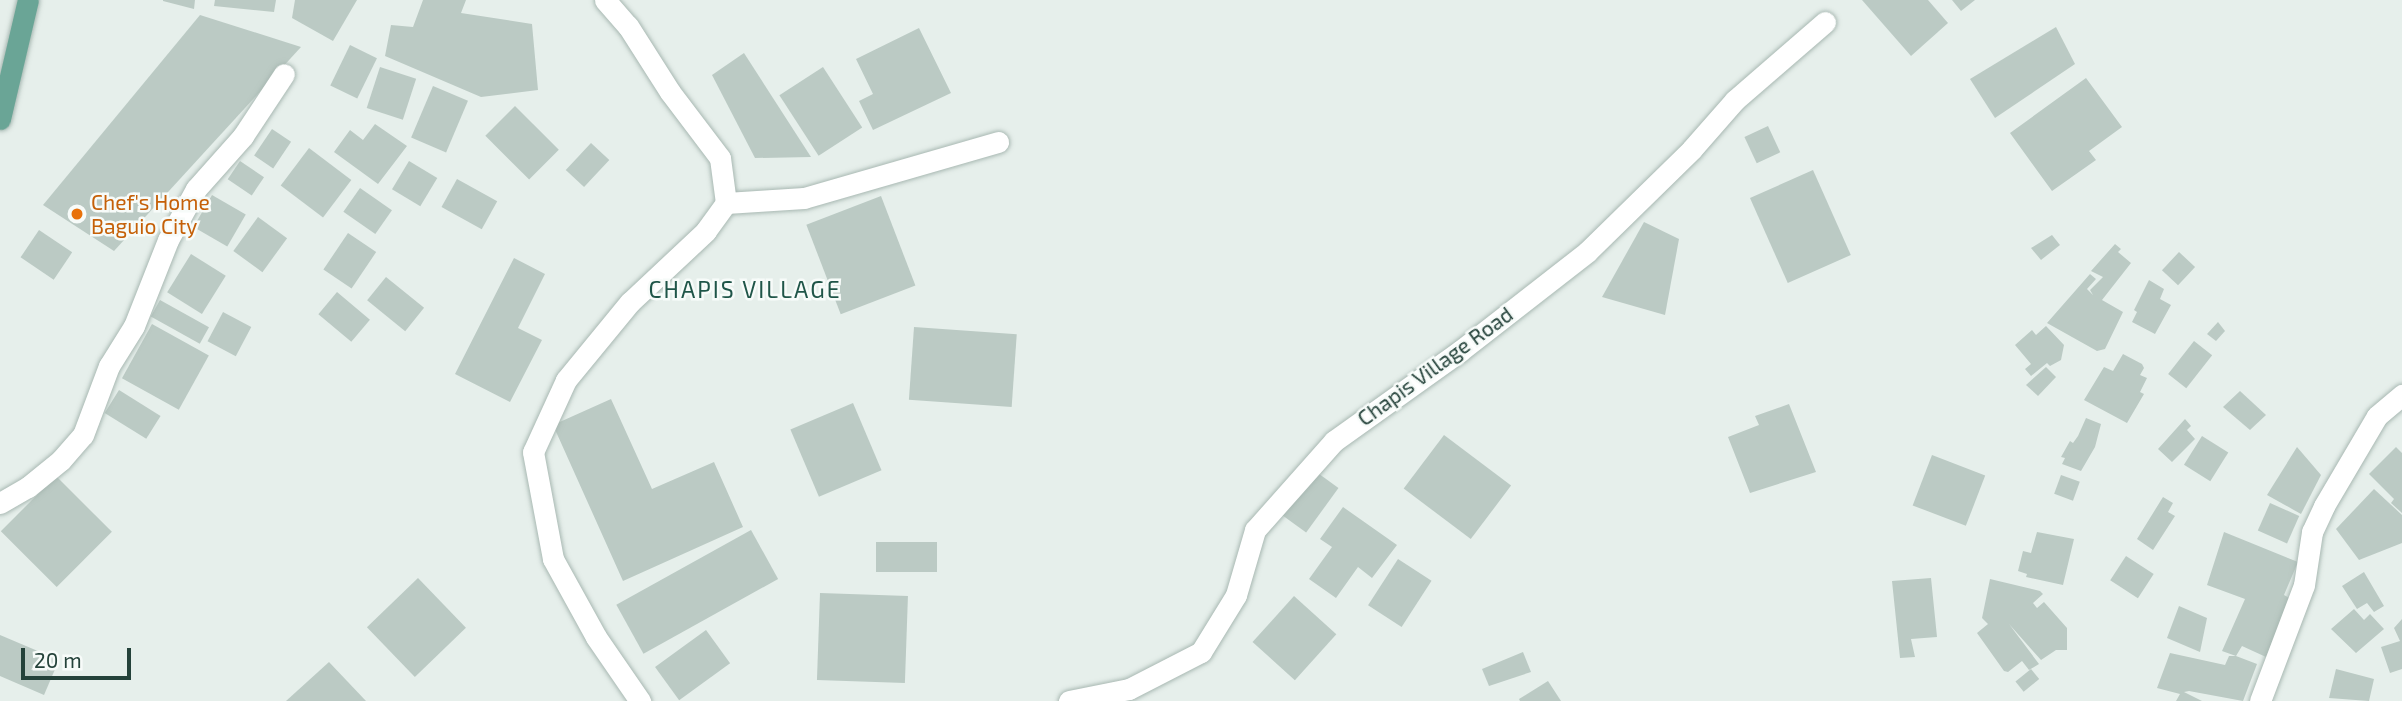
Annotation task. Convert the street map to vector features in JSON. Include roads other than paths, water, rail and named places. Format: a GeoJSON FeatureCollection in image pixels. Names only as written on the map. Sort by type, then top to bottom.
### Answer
{"type":"FeatureCollection","features":[{"type":"Feature","properties":{"kind":"main road"},"geometry":{"type":"LineString","coordinates":[[0,119],[28,0]]}},
{"type":"Feature","properties":{"kind":"street"},"geometry":{"type":"LineString","coordinates":[[604,0],[628,26],[670,92],[720,158],[726,203],[706,231],[630,302],[566,380],[533,452],[553,559],[596,638],[640,701]]}},
{"type":"Feature","properties":{"kind":"street","name":"Chapis Village Road"},"geometry":{"type":"LineString","coordinates":[[1069,701],[1129,689],[1201,652],[1236,595],[1255,530],[1334,441],[1460,351],[1587,252],[1692,149],[1735,100],[1825,22]]}},
{"type":"Feature","properties":{"kind":"street"},"geometry":{"type":"LineString","coordinates":[[0,503],[28,487],[61,460],[83,435],[109,366],[134,326],[179,220],[197,190],[243,136],[284,74]]}},
{"type":"Feature","properties":{"kind":"street"},"geometry":{"type":"LineString","coordinates":[[726,203],[804,198],[999,142]]}},
{"type":"Feature","properties":{"kind":"street"},"geometry":{"type":"LineString","coordinates":[[2264,700],[2304,585],[2312,532],[2324,506],[2377,416],[2402,395]]}},
{"type":"Feature","properties":{"kind":"place","name":"Chef's Home Baguio City"},"geometry":{"type":"Point","coordinates":[77,214]}},
{"type":"Feature","properties":{"kind":"district","name":"CHAPIS VILLAGE"},"geometry":{"type":"Point","coordinates":[745,289]}}]}
